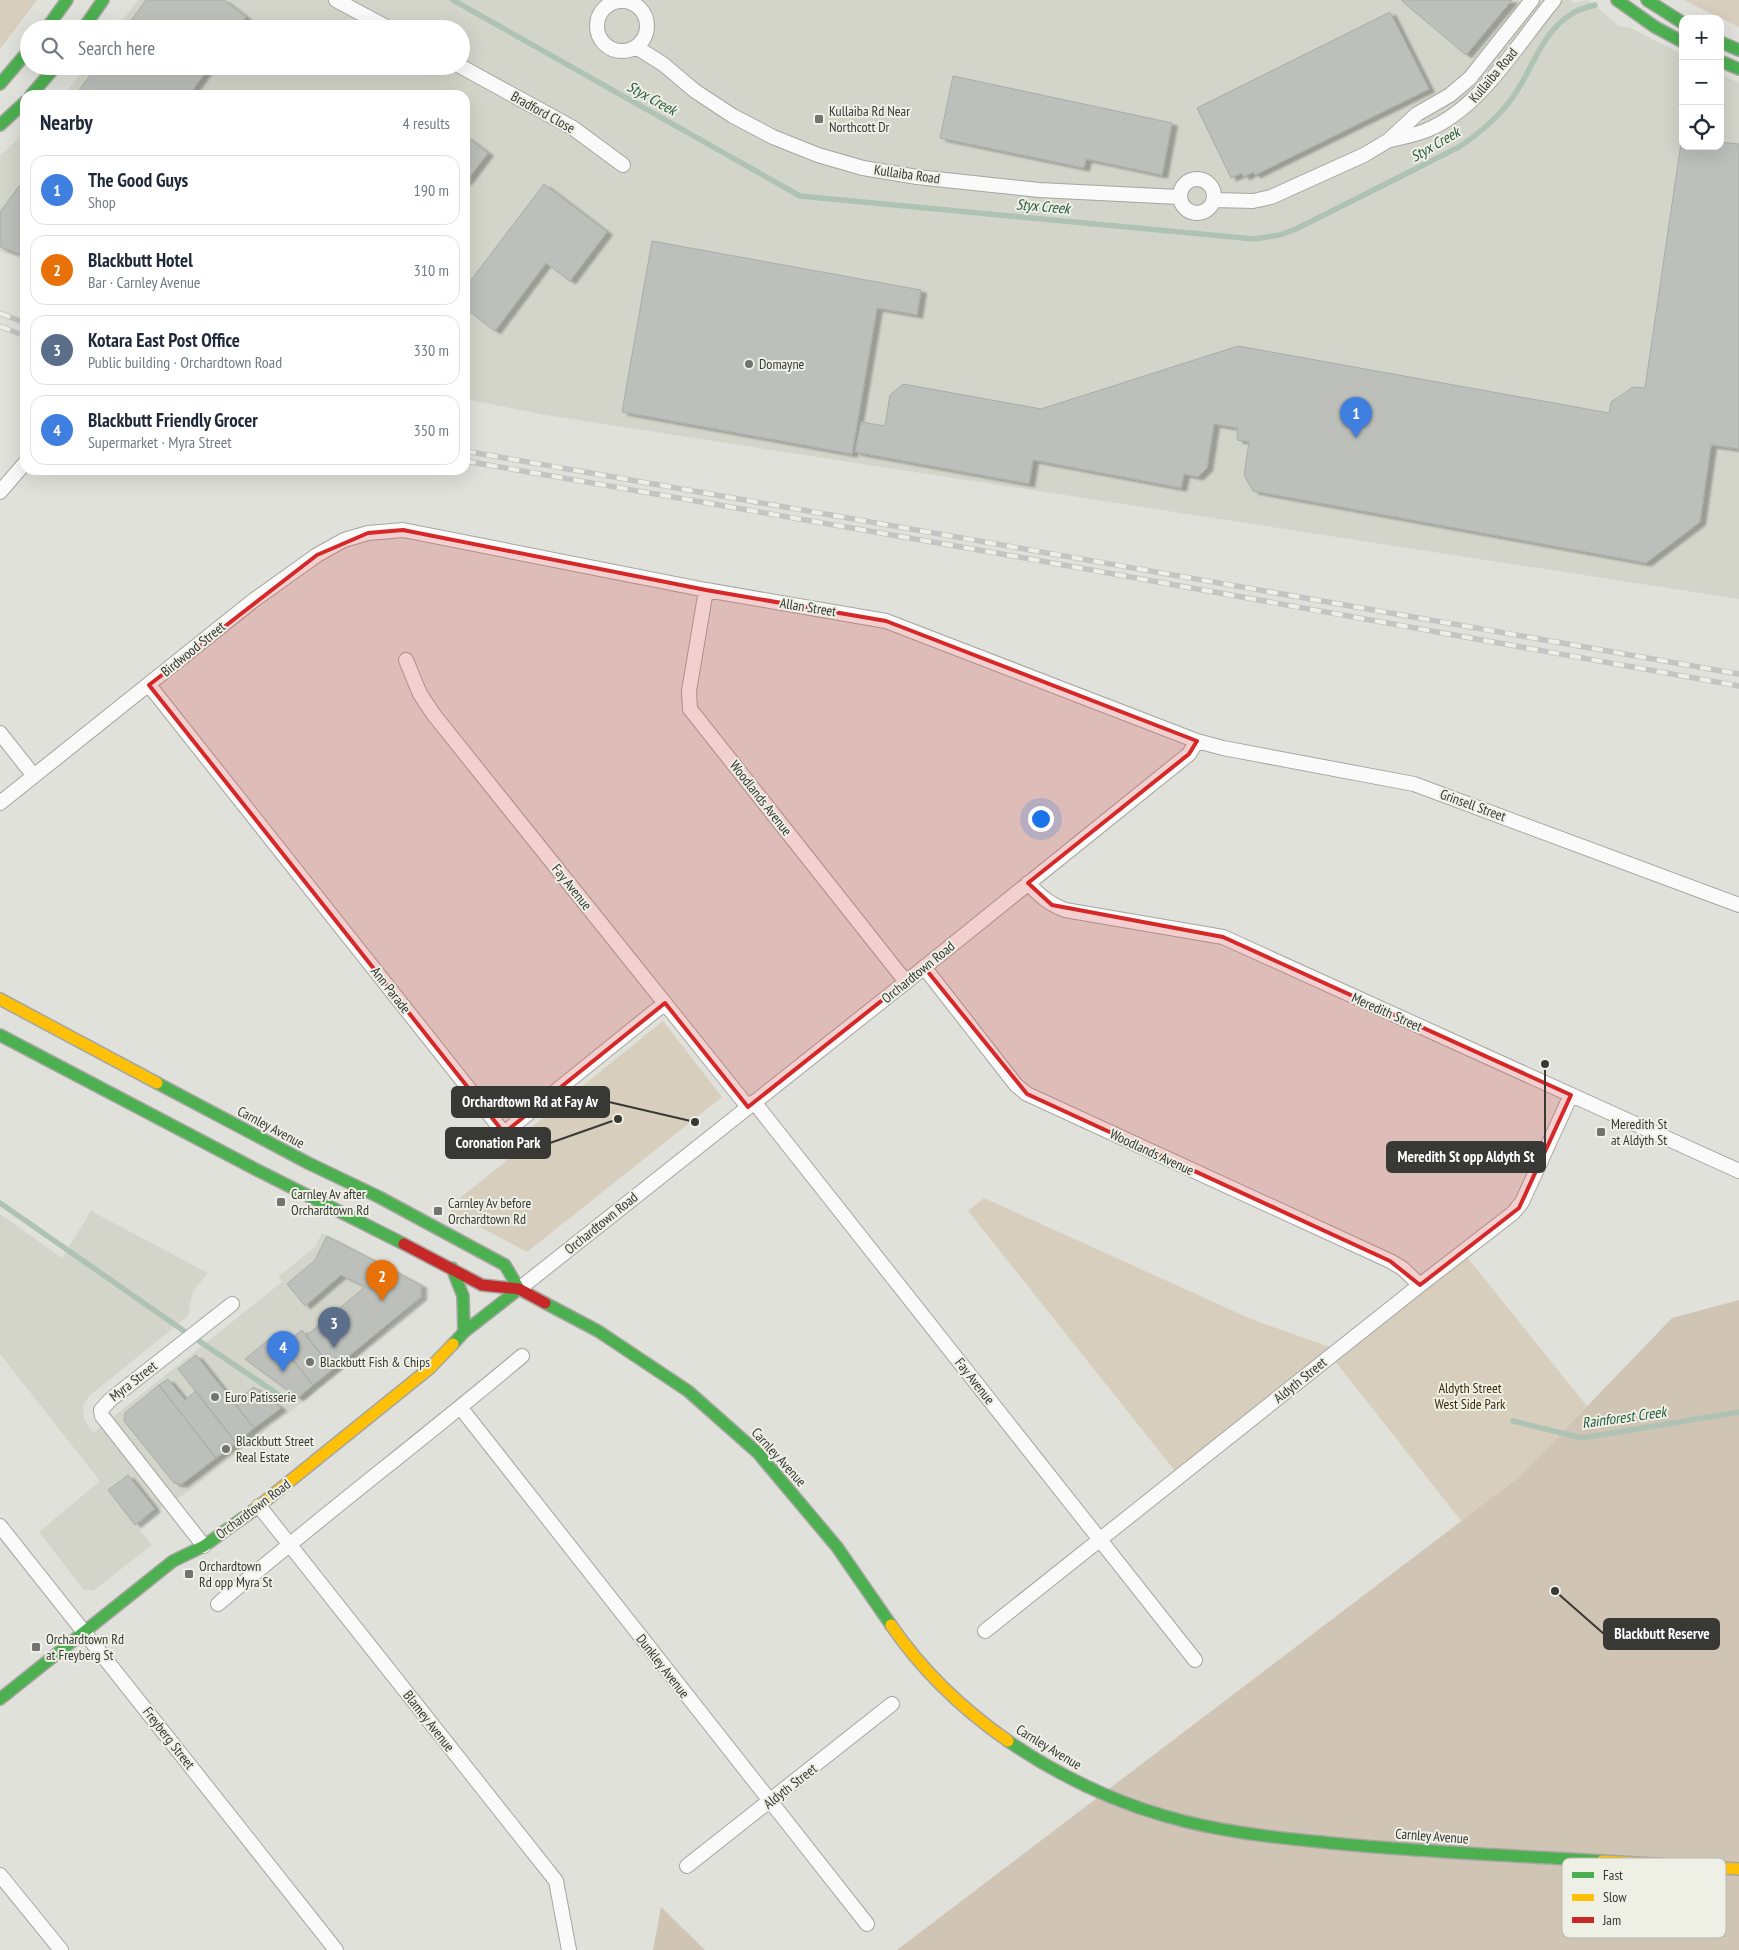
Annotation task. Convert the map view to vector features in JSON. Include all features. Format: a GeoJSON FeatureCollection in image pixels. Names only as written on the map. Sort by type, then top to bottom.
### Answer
{"type":"FeatureCollection","features":[{"type":"Feature","properties":{"kind":"main road"},"geometry":{"type":"LineString","coordinates":[[53,20],[67,0]]}},
{"type":"Feature","properties":{"kind":"main road"},"geometry":{"type":"LineString","coordinates":[[89,20],[103,0]]}},
{"type":"Feature","properties":{"kind":"main road"},"geometry":{"type":"LineString","coordinates":[[1616,0],[1679,40]]}},
{"type":"Feature","properties":{"kind":"main road"},"geometry":{"type":"LineString","coordinates":[[1651,3],[1679,20]]}},
{"type":"Feature","properties":{"kind":"main road"},"geometry":{"type":"LineString","coordinates":[[1724,44],[1739,50]]}},
{"type":"Feature","properties":{"kind":"main road"},"geometry":{"type":"LineString","coordinates":[[0,84],[20,61]]}},
{"type":"Feature","properties":{"kind":"main road"},"geometry":{"type":"LineString","coordinates":[[1724,63],[1739,69]]}},
{"type":"Feature","properties":{"kind":"main road"},"geometry":{"type":"LineString","coordinates":[[35,90],[48,75]]}},
{"type":"Feature","properties":{"kind":"main road"},"geometry":{"type":"LineString","coordinates":[[0,125],[20,107]]}},
{"type":"Feature","properties":{"kind":"main road","name":"Carnley Avenue"},"geometry":{"type":"LineString","coordinates":[[0,999],[308,1163],[380,1197],[499,1261],[505,1265],[519,1289]]}},
{"type":"Feature","properties":{"kind":"main road","name":"Carnley Avenue"},"geometry":{"type":"LineString","coordinates":[[0,1035],[482,1285],[519,1289],[598,1331],[695,1397],[758,1453],[837,1548],[911,1654],[948,1694],[997,1733],[1036,1760],[1076,1781],[1122,1801],[1164,1816],[1216,1829],[1262,1836],[1378,1847],[1567,1858]]}},
{"type":"Feature","properties":{"kind":"main road"},"geometry":{"type":"LineString","coordinates":[[452,1268],[462,1296],[464,1332]]}},
{"type":"Feature","properties":{"kind":"main road","name":"Orchardtown Road"},"geometry":{"type":"LineString","coordinates":[[0,1699],[173,1561],[204,1546],[259,1506],[430,1368],[464,1332],[519,1289]]}},
{"type":"Feature","properties":{"kind":"main road","name":"Carnley Avenue"},"geometry":{"type":"LineString","coordinates":[[1726,1867],[1739,1868]]}},
{"type":"Feature","properties":{"kind":"street"},"geometry":{"type":"LineString","coordinates":[[336,0],[373,20]]}},
{"type":"Feature","properties":{"kind":"street","name":"Kullaiba Road"},"geometry":{"type":"LineString","coordinates":[[663,64],[647,30],[648,26],[644,13],[639,8],[627,1],[618,0],[602,4],[597,27],[602,40],[614,49],[626,50],[636,47],[663,64],[695,91],[733,116],[774,137],[818,155],[863,168],[917,176],[1039,190],[1179,197]]}},
{"type":"Feature","properties":{"kind":"street","name":"Kullaiba Road"},"geometry":{"type":"LineString","coordinates":[[1214,200],[1253,201],[1271,197],[1291,190],[1364,155],[1390,140],[1417,114],[1450,95],[1470,78],[1532,0]]}},
{"type":"Feature","properties":{"kind":"street","name":"Kullaiba Road"},"geometry":{"type":"LineString","coordinates":[[1390,140],[1427,130],[1464,108],[1481,92],[1554,0]]}},
{"type":"Feature","properties":{"kind":"street"},"geometry":{"type":"LineString","coordinates":[[636,47],[647,30]]}},
{"type":"Feature","properties":{"kind":"street","name":"Bradford Close"},"geometry":{"type":"LineString","coordinates":[[470,71],[573,128],[623,165]]}},
{"type":"Feature","properties":{"kind":"street"},"geometry":{"type":"LineString","coordinates":[[1192,179],[1200,180],[1210,186],[1214,200],[1208,210],[1200,214],[1188,212],[1181,205],[1179,197],[1180,189],[1184,183],[1192,179]]}},
{"type":"Feature","properties":{"kind":"street"},"geometry":{"type":"LineString","coordinates":[[0,492],[20,469]]}},
{"type":"Feature","properties":{"kind":"street","name":"Allan Street"},"geometry":{"type":"LineString","coordinates":[[403,530],[706,590],[886,621],[1197,741]]}},
{"type":"Feature","properties":{"kind":"street","name":"Birdwood Street"},"geometry":{"type":"LineString","coordinates":[[0,803],[254,600],[317,555],[344,540],[368,533],[403,530]]}},
{"type":"Feature","properties":{"kind":"street","name":"Woodlands Avenue"},"geometry":{"type":"LineString","coordinates":[[706,590],[689,691],[690,708],[906,982]]}},
{"type":"Feature","properties":{"kind":"street","name":"Fay Avenue"},"geometry":{"type":"LineString","coordinates":[[406,660],[420,694],[434,715],[665,1003],[751,1104],[1196,1660]]}},
{"type":"Feature","properties":{"kind":"street","name":"Ann Parade"},"geometry":{"type":"LineString","coordinates":[[149,684],[504,1134],[665,1003]]}},
{"type":"Feature","properties":{"kind":"street"},"geometry":{"type":"LineString","coordinates":[[0,733],[34,776]]}},
{"type":"Feature","properties":{"kind":"street","name":"Orchardtown Road"},"geometry":{"type":"LineString","coordinates":[[519,1289],[906,982],[1189,754],[1197,741]]}},
{"type":"Feature","properties":{"kind":"street","name":"Grinsell Street"},"geometry":{"type":"LineString","coordinates":[[1197,741],[1223,748],[1414,784],[1739,904]]}},
{"type":"Feature","properties":{"kind":"street","name":"Meredith Street"},"geometry":{"type":"LineString","coordinates":[[1028,883],[1041,897],[1052,905],[1065,910],[1223,937],[1739,1171]]}},
{"type":"Feature","properties":{"kind":"street","name":"Woodlands Avenue"},"geometry":{"type":"LineString","coordinates":[[924,967],[1016,1085],[1027,1094],[1390,1261],[1402,1268],[1420,1285]]}},
{"type":"Feature","properties":{"kind":"street","name":"Aldyth Street"},"geometry":{"type":"LineString","coordinates":[[985,1631],[1519,1208],[1570,1096]]}},
{"type":"Feature","properties":{"kind":"street","name":"Myra Street"},"geometry":{"type":"LineString","coordinates":[[204,1546],[102,1416],[101,1410],[110,1400],[232,1304]]}},
{"type":"Feature","properties":{"kind":"street"},"geometry":{"type":"LineString","coordinates":[[218,1604],[288,1544],[522,1356]]}},
{"type":"Feature","properties":{"kind":"street","name":"Dunkley Avenue"},"geometry":{"type":"LineString","coordinates":[[460,1407],[867,1924]]}},
{"type":"Feature","properties":{"kind":"street","name":"Blamey Avenue"},"geometry":{"type":"LineString","coordinates":[[259,1506],[556,1881],[568,1950]]}},
{"type":"Feature","properties":{"kind":"street","name":"Freyberg Street"},"geometry":{"type":"LineString","coordinates":[[0,1526],[336,1950]]}},
{"type":"Feature","properties":{"kind":"street","name":"Aldyth Street"},"geometry":{"type":"LineString","coordinates":[[687,1866],[892,1704]]}},
{"type":"Feature","properties":{"kind":"street"},"geometry":{"type":"LineString","coordinates":[[0,1875],[61,1950]]}},
{"type":"Feature","properties":{"kind":"highlighted area"},"geometry":{"type":"Polygon","coordinates":[[[403,530],[706,590],[886,621],[1197,741],[1189,754],[1028,883],[1052,905],[1223,937],[1571,1095],[1519,1208],[1420,1285],[1390,1261],[1027,1094],[924,967],[748,1107],[665,1003],[504,1133],[149,685],[317,555],[368,533],[403,530]]]}},
{"type":"Feature","properties":{"kind":"shaded area"},"geometry":{"type":"Polygon","coordinates":[[[138,0],[1570,0],[1573,3],[1588,0],[1619,26],[1631,28],[1679,53],[1679,150],[1724,150],[1724,76],[1739,83],[1739,599],[545,415],[470,400],[470,90],[67,90],[80,75],[470,75],[470,20],[123,20],[138,0]]]}},
{"type":"Feature","properties":{"kind":"shaded area"},"geometry":{"type":"Polygon","coordinates":[[[20,137],[20,258],[0,251],[0,156],[20,137]]]}},
{"type":"Feature","properties":{"kind":"shaded area"},"geometry":{"type":"Polygon","coordinates":[[[91,1211],[208,1273],[193,1291],[188,1316],[89,1396],[83,1406],[84,1419],[93,1433],[282,1282],[278,1277],[315,1247],[322,1233],[421,1285],[421,1297],[338,1374],[186,1493],[135,1524],[152,1545],[93,1591],[84,1590],[39,1532],[100,1481],[0,1354],[0,1214],[62,1258],[91,1211]]]}},
{"type":"Feature","properties":{"kind":"shaded area"},"geometry":{"type":"Polygon","coordinates":[[[1739,1300],[1739,1950],[897,1950],[1518,1478],[1672,1318],[1739,1300]]]}},
{"type":"Feature","properties":{"kind":"shaded area"},"geometry":{"type":"Polygon","coordinates":[[[661,1907],[705,1950],[653,1950],[661,1907]]]}},
{"type":"Feature","properties":{"kind":"green space"},"geometry":{"type":"Polygon","coordinates":[[[0,0],[37,0],[20,20],[0,49],[0,0]]]}},
{"type":"Feature","properties":{"kind":"green space"},"geometry":{"type":"Polygon","coordinates":[[[1684,0],[1739,0],[1739,27],[1724,20],[1724,15],[1715,15],[1684,0]]]}},
{"type":"Feature","properties":{"kind":"green space"},"geometry":{"type":"Polygon","coordinates":[[[663,1021],[722,1097],[527,1252],[452,1212],[450,1206],[505,1162],[513,1142],[663,1021]]]}},
{"type":"Feature","properties":{"kind":"green space","name":"Aldyth Street West Side Park"},"geometry":{"type":"Polygon","coordinates":[[[984,1198],[1251,1319],[1338,1350],[1462,1251],[1587,1406],[1518,1478],[1462,1522],[1331,1356],[1179,1476],[968,1211],[984,1198]]]}},
{"type":"Feature","properties":{"kind":"building"},"geometry":{"type":"Polygon","coordinates":[[[146,0],[224,0],[246,17],[244,20],[132,20],[146,0]]]}},
{"type":"Feature","properties":{"kind":"building"},"geometry":{"type":"Polygon","coordinates":[[[1403,0],[1512,0],[1466,55],[1403,0]]]}},
{"type":"Feature","properties":{"kind":"building"},"geometry":{"type":"Polygon","coordinates":[[[1390,12],[1429,89],[1255,175],[1253,172],[1244,177],[1242,173],[1231,178],[1197,108],[1390,12]]]}},
{"type":"Feature","properties":{"kind":"building"},"geometry":{"type":"Polygon","coordinates":[[[90,75],[203,75],[193,90],[79,90],[90,75]]]}},
{"type":"Feature","properties":{"kind":"building"},"geometry":{"type":"Polygon","coordinates":[[[953,76],[1172,123],[1162,175],[1086,159],[1084,168],[940,138],[953,76]]]}},
{"type":"Feature","properties":{"kind":"building"},"geometry":{"type":"Polygon","coordinates":[[[470,140],[488,153],[470,176],[470,140]]]}},
{"type":"Feature","properties":{"kind":"building"},"geometry":{"type":"Polygon","coordinates":[[[1724,142],[1739,144],[1739,449],[1711,445],[1700,522],[1646,563],[1253,491],[1244,475],[1249,442],[1237,440],[1238,428],[1214,424],[1207,468],[1198,477],[1184,474],[1181,488],[1033,460],[1029,484],[855,452],[861,422],[885,426],[890,395],[903,384],[1041,409],[1238,346],[1609,413],[1611,402],[1633,387],[1645,388],[1680,150],[1724,150],[1724,142]]]}},
{"type":"Feature","properties":{"kind":"building"},"geometry":{"type":"Polygon","coordinates":[[[544,184],[607,232],[570,281],[546,263],[495,331],[470,312],[470,281],[544,184]]]}},
{"type":"Feature","properties":{"kind":"building"},"geometry":{"type":"Polygon","coordinates":[[[20,187],[20,254],[0,247],[0,212],[20,187]]]}},
{"type":"Feature","properties":{"kind":"building","name":"Domayne"},"geometry":{"type":"Polygon","coordinates":[[[652,241],[921,290],[917,315],[877,308],[852,454],[622,412],[652,241]]]}},
{"type":"Feature","properties":{"kind":"building"},"geometry":{"type":"Polygon","coordinates":[[[327,1236],[421,1285],[421,1297],[333,1369],[306,1336],[365,1287],[341,1275],[305,1306],[287,1284],[315,1260],[327,1236]]]}},
{"type":"Feature","properties":{"kind":"building"},"geometry":{"type":"Polygon","coordinates":[[[302,1330],[333,1369],[313,1385],[282,1346],[302,1330]]]}},
{"type":"Feature","properties":{"kind":"building"},"geometry":{"type":"Polygon","coordinates":[[[273,1336],[313,1385],[298,1398],[245,1359],[273,1336]]]}},
{"type":"Feature","properties":{"kind":"building","name":"Euro Patisserie"},"geometry":{"type":"Polygon","coordinates":[[[196,1355],[254,1428],[236,1443],[178,1369],[196,1355]]]}},
{"type":"Feature","properties":{"kind":"building"},"geometry":{"type":"Polygon","coordinates":[[[168,1379],[185,1400],[196,1391],[236,1443],[216,1458],[159,1385],[168,1379]]]}},
{"type":"Feature","properties":{"kind":"building"},"geometry":{"type":"Polygon","coordinates":[[[159,1385],[216,1458],[182,1484],[174,1483],[124,1421],[125,1413],[159,1385]]]}},
{"type":"Feature","properties":{"kind":"building"},"geometry":{"type":"Polygon","coordinates":[[[254,1387],[281,1408],[254,1428],[234,1402],[254,1387]]]}},
{"type":"Feature","properties":{"kind":"building"},"geometry":{"type":"Polygon","coordinates":[[[128,1475],[155,1509],[135,1525],[108,1490],[128,1475]]]}},
{"type":"Feature","properties":{"kind":"waterway","name":"Styx Creek"},"geometry":{"type":"LineString","coordinates":[[453,0],[800,196],[1254,239],[1280,235],[1296,229],[1467,142],[1488,125],[1507,105],[1553,30],[1573,13],[1595,5]]}},
{"type":"Feature","properties":{"kind":"waterway"},"geometry":{"type":"LineString","coordinates":[[0,1203],[184,1331]]}},
{"type":"Feature","properties":{"kind":"waterway"},"geometry":{"type":"LineString","coordinates":[[199,1341],[288,1401]]}},
{"type":"Feature","properties":{"kind":"waterway","name":"Rainforest Creek"},"geometry":{"type":"LineString","coordinates":[[1513,1421],[1582,1438],[1739,1412]]}},
{"type":"Feature","properties":{"kind":"railway"},"geometry":{"type":"LineString","coordinates":[[0,313],[20,321]]}},
{"type":"Feature","properties":{"kind":"railway"},"geometry":{"type":"LineString","coordinates":[[0,326],[20,334]]}},
{"type":"Feature","properties":{"kind":"railway"},"geometry":{"type":"LineString","coordinates":[[470,452],[1739,674]]}},
{"type":"Feature","properties":{"kind":"railway"},"geometry":{"type":"LineString","coordinates":[[470,462],[996,553],[1739,686]]}},
{"type":"Feature","properties":{"kind":"traffic: fast"},"geometry":{"type":"LineString","coordinates":[[53,20],[67,0]]}},
{"type":"Feature","properties":{"kind":"traffic: fast"},"geometry":{"type":"LineString","coordinates":[[89,20],[103,0]]}},
{"type":"Feature","properties":{"kind":"traffic: fast"},"geometry":{"type":"LineString","coordinates":[[1617,0],[1655,27],[1679,40]]}},
{"type":"Feature","properties":{"kind":"traffic: fast"},"geometry":{"type":"LineString","coordinates":[[1647,0],[1679,20]]}},
{"type":"Feature","properties":{"kind":"traffic: fast"},"geometry":{"type":"LineString","coordinates":[[1724,44],[1739,50]]}},
{"type":"Feature","properties":{"kind":"traffic: fast"},"geometry":{"type":"LineString","coordinates":[[0,84],[20,61]]}},
{"type":"Feature","properties":{"kind":"traffic: fast"},"geometry":{"type":"LineString","coordinates":[[1724,63],[1739,69]]}},
{"type":"Feature","properties":{"kind":"traffic: fast"},"geometry":{"type":"LineString","coordinates":[[35,90],[48,75]]}},
{"type":"Feature","properties":{"kind":"traffic: fast"},"geometry":{"type":"LineString","coordinates":[[0,125],[20,107]]}},
{"type":"Feature","properties":{"kind":"traffic: fast"},"geometry":{"type":"LineString","coordinates":[[0,1035],[259,1171],[404,1244]]}},
{"type":"Feature","properties":{"kind":"traffic: fast"},"geometry":{"type":"LineString","coordinates":[[157,1083],[308,1163],[379,1197],[505,1265],[519,1289]]}},
{"type":"Feature","properties":{"kind":"traffic: fast"},"geometry":{"type":"LineString","coordinates":[[452,1268],[463,1296],[464,1332]]}},
{"type":"Feature","properties":{"kind":"traffic: fast"},"geometry":{"type":"LineString","coordinates":[[453,1344],[464,1332],[519,1289]]}},
{"type":"Feature","properties":{"kind":"traffic: fast"},"geometry":{"type":"LineString","coordinates":[[545,1303],[598,1331],[688,1391],[758,1453],[837,1547],[891,1625]]}},
{"type":"Feature","properties":{"kind":"traffic: fast"},"geometry":{"type":"LineString","coordinates":[[0,1699],[173,1561],[204,1546],[254,1510]]}},
{"type":"Feature","properties":{"kind":"traffic: fast"},"geometry":{"type":"LineString","coordinates":[[1008,1741],[1044,1764],[1103,1794],[1165,1816],[1204,1826],[1262,1836],[1357,1845],[1562,1859]]}},
{"type":"Feature","properties":{"kind":"traffic: slow"},"geometry":{"type":"LineString","coordinates":[[0,999],[157,1083]]}},
{"type":"Feature","properties":{"kind":"traffic: slow"},"geometry":{"type":"LineString","coordinates":[[254,1510],[430,1368],[453,1344]]}},
{"type":"Feature","properties":{"kind":"traffic: slow"},"geometry":{"type":"LineString","coordinates":[[891,1625],[916,1658],[944,1688],[974,1716],[1008,1741]]}},
{"type":"Feature","properties":{"kind":"traffic: slow"},"geometry":{"type":"LineString","coordinates":[[1726,1868],[1739,1869]]}},
{"type":"Feature","properties":{"kind":"traffic: jam"},"geometry":{"type":"LineString","coordinates":[[404,1244],[482,1285],[519,1289],[545,1303]]}},
{"type":"Feature","properties":{"kind":"place","name":"Kullaiba Rd Near Northcott Dr"},"geometry":{"type":"Point","coordinates":[819,119]}},
{"type":"Feature","properties":{"kind":"place","name":"Domayne"},"geometry":{"type":"Point","coordinates":[749,364]}},
{"type":"Feature","properties":{"kind":"place","name":"The Good Guys"},"geometry":{"type":"Point","coordinates":[1356,438]}},
{"type":"Feature","properties":{"kind":"place","name":"Meredith St opp Aldyth St"},"geometry":{"type":"Point","coordinates":[1545,1064]}},
{"type":"Feature","properties":{"kind":"place","name":"Coronation Park"},"geometry":{"type":"Point","coordinates":[618,1119]}},
{"type":"Feature","properties":{"kind":"place","name":"Orchardtown Rd at Fay Av"},"geometry":{"type":"Point","coordinates":[695,1122]}},
{"type":"Feature","properties":{"kind":"place","name":"Meredith St at Aldyth St"},"geometry":{"type":"Point","coordinates":[1601,1132]}},
{"type":"Feature","properties":{"kind":"place","name":"Carnley Av after Orchardtown Rd"},"geometry":{"type":"Point","coordinates":[281,1202]}},
{"type":"Feature","properties":{"kind":"place","name":"Carnley Av before Orchardtown Rd"},"geometry":{"type":"Point","coordinates":[438,1211]}},
{"type":"Feature","properties":{"kind":"place","name":"Blackbutt Hotel"},"geometry":{"type":"Point","coordinates":[382,1301]}},
{"type":"Feature","properties":{"kind":"place","name":"Kotara East Post Office"},"geometry":{"type":"Point","coordinates":[334,1348]}},
{"type":"Feature","properties":{"kind":"place","name":"Blackbutt Fish & Chips"},"geometry":{"type":"Point","coordinates":[310,1362]}},
{"type":"Feature","properties":{"kind":"place","name":"Blackbutt Friendly Grocer"},"geometry":{"type":"Point","coordinates":[283,1372]}},
{"type":"Feature","properties":{"kind":"place","name":"Euro Patisserie"},"geometry":{"type":"Point","coordinates":[215,1397]}},
{"type":"Feature","properties":{"kind":"place","name":"Blackbutt Street Real Estate"},"geometry":{"type":"Point","coordinates":[226,1449]}},
{"type":"Feature","properties":{"kind":"place","name":"Orchardtown Rd opp Myra St"},"geometry":{"type":"Point","coordinates":[189,1574]}},
{"type":"Feature","properties":{"kind":"place","name":"Blackbutt Reserve"},"geometry":{"type":"Point","coordinates":[1555,1591]}},
{"type":"Feature","properties":{"kind":"place","name":"Orchardtown Rd at Freyberg St"},"geometry":{"type":"Point","coordinates":[36,1647]}}]}
